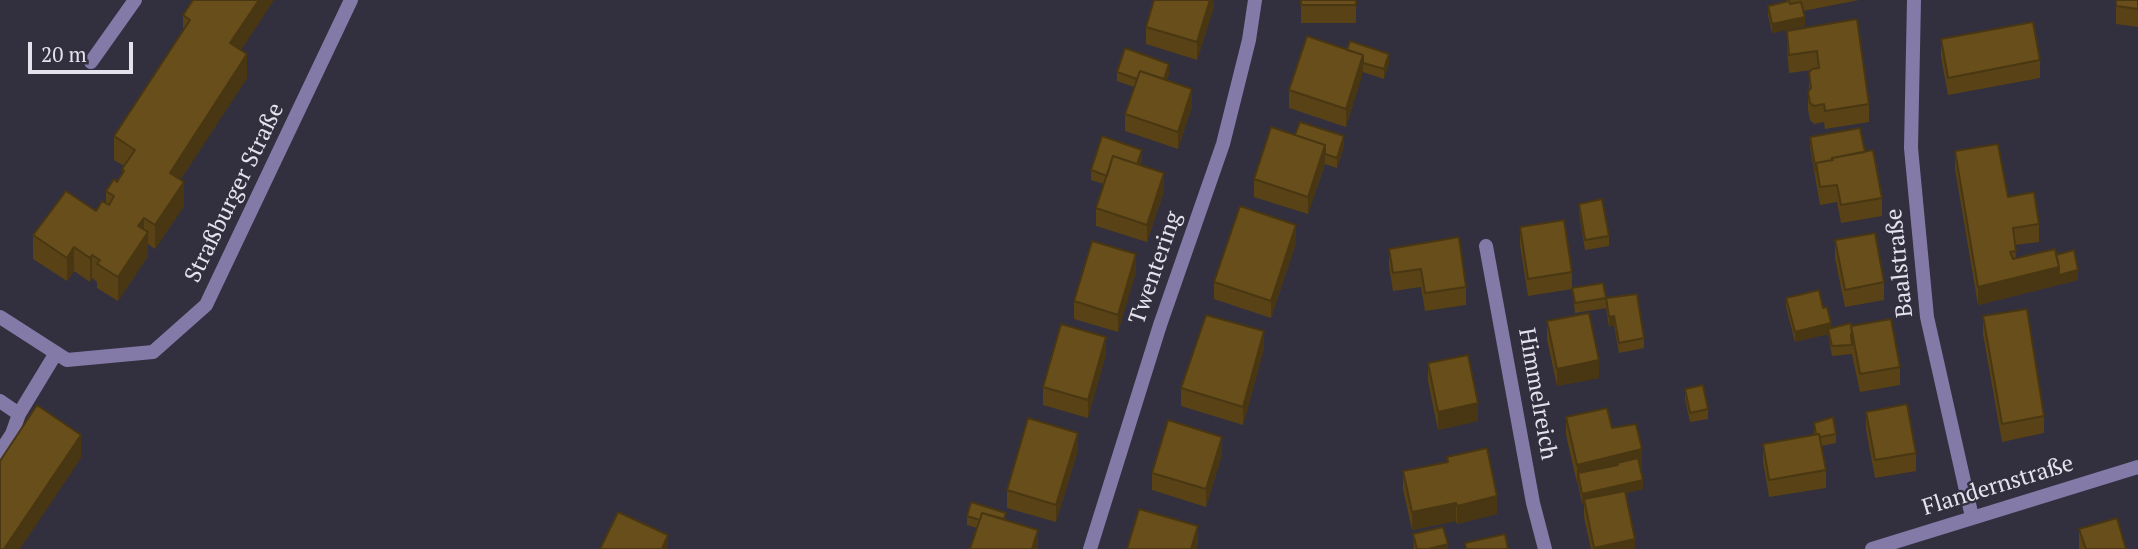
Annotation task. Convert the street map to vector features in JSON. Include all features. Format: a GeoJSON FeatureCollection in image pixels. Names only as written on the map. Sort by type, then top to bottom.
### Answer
{"type":"FeatureCollection","features":[{"type":"Feature","properties":{"kind":"street"},"geometry":{"type":"LineString","coordinates":[[91,62],[135,0]]}},
{"type":"Feature","properties":{"kind":"street","name":"Straßburger Straße"},"geometry":{"type":"LineString","coordinates":[[0,317],[67,360],[153,352],[206,305],[351,0]]}},
{"type":"Feature","properties":{"kind":"street","name":"Twentering"},"geometry":{"type":"LineString","coordinates":[[1090,549],[1160,326],[1223,144],[1249,40],[1255,0]]}},
{"type":"Feature","properties":{"kind":"street","name":"Baalstraße"},"geometry":{"type":"LineString","coordinates":[[1914,0],[1911,148],[1927,317],[1972,517]]}},
{"type":"Feature","properties":{"kind":"street","name":"Himmelreich"},"geometry":{"type":"LineString","coordinates":[[1486,246],[1545,549]]}},
{"type":"Feature","properties":{"kind":"street"},"geometry":{"type":"LineString","coordinates":[[0,452],[12,434],[19,414],[56,353]]}},
{"type":"Feature","properties":{"kind":"street"},"geometry":{"type":"LineString","coordinates":[[0,401],[19,414]]}},
{"type":"Feature","properties":{"kind":"street","name":"Flandernstraße"},"geometry":{"type":"LineString","coordinates":[[1872,549],[2138,467]]}},
{"type":"Feature","properties":{"kind":"building"},"geometry":{"type":"Polygon","coordinates":[[[193,0],[259,0],[230,43],[247,54],[170,173],[184,182],[155,225],[144,218],[138,226],[148,232],[118,277],[97,264],[100,260],[92,255],[90,258],[74,247],[67,258],[33,235],[66,191],[96,211],[102,201],[109,205],[114,196],[106,191],[114,179],[117,182],[135,150],[114,136],[190,20],[183,15],[193,0]]]}},
{"type":"Feature","properties":{"kind":"building"},"geometry":{"type":"Polygon","coordinates":[[[1154,0],[1210,0],[1197,42],[1146,27],[1154,0]]]}},
{"type":"Feature","properties":{"kind":"building"},"geometry":{"type":"Polygon","coordinates":[[[1301,0],[1356,0],[1356,5],[1301,5],[1301,0]]]}},
{"type":"Feature","properties":{"kind":"building"},"geometry":{"type":"Polygon","coordinates":[[[2116,0],[2138,0],[2138,9],[2116,6],[2116,0]]]}},
{"type":"Feature","properties":{"kind":"building"},"geometry":{"type":"Polygon","coordinates":[[[1789,1],[1790,4],[1801,2],[1805,17],[1772,24],[1768,6],[1789,1]]]}},
{"type":"Feature","properties":{"kind":"building"},"geometry":{"type":"Polygon","coordinates":[[[1857,19],[1869,104],[1825,111],[1824,104],[1814,106],[1810,103],[1808,92],[1811,88],[1809,73],[1812,69],[1819,68],[1817,51],[1789,55],[1787,31],[1857,19]]]}},
{"type":"Feature","properties":{"kind":"building"},"geometry":{"type":"Polygon","coordinates":[[[2033,22],[2040,60],[1948,78],[1941,39],[2033,22]]]}},
{"type":"Feature","properties":{"kind":"building"},"geometry":{"type":"Polygon","coordinates":[[[1307,36],[1363,55],[1346,109],[1289,90],[1307,36]]]}},
{"type":"Feature","properties":{"kind":"building"},"geometry":{"type":"Polygon","coordinates":[[[1350,41],[1389,54],[1384,69],[1363,63],[1363,55],[1347,50],[1350,41]]]}},
{"type":"Feature","properties":{"kind":"building"},"geometry":{"type":"Polygon","coordinates":[[[1125,48],[1169,64],[1164,79],[1140,71],[1137,79],[1117,72],[1125,48]]]}},
{"type":"Feature","properties":{"kind":"building"},"geometry":{"type":"Polygon","coordinates":[[[1140,71],[1192,89],[1178,132],[1125,114],[1140,71]]]}},
{"type":"Feature","properties":{"kind":"building"},"geometry":{"type":"Polygon","coordinates":[[[1300,122],[1344,136],[1337,158],[1325,154],[1325,145],[1295,135],[1300,122]]]}},
{"type":"Feature","properties":{"kind":"building"},"geometry":{"type":"Polygon","coordinates":[[[1271,127],[1325,145],[1308,197],[1254,179],[1271,127]]]}},
{"type":"Feature","properties":{"kind":"building"},"geometry":{"type":"Polygon","coordinates":[[[1860,128],[1865,152],[1816,163],[1816,171],[1810,137],[1860,128]]]}},
{"type":"Feature","properties":{"kind":"building"},"geometry":{"type":"Polygon","coordinates":[[[1102,136],[1142,150],[1137,164],[1113,156],[1107,176],[1091,170],[1102,136]]]}},
{"type":"Feature","properties":{"kind":"building"},"geometry":{"type":"Polygon","coordinates":[[[1998,144],[2008,197],[2034,192],[2039,224],[2013,228],[2016,251],[2010,252],[2013,259],[2055,249],[2059,267],[1978,287],[1955,151],[1998,144]]]}},
{"type":"Feature","properties":{"kind":"building"},"geometry":{"type":"Polygon","coordinates":[[[1873,150],[1882,198],[1841,205],[1837,185],[1820,187],[1816,163],[1873,150]]]}},
{"type":"Feature","properties":{"kind":"building"},"geometry":{"type":"Polygon","coordinates":[[[1113,156],[1164,173],[1147,225],[1096,208],[1113,156]]]}},
{"type":"Feature","properties":{"kind":"building"},"geometry":{"type":"Polygon","coordinates":[[[1602,199],[1609,236],[1585,240],[1579,204],[1602,199]]]}},
{"type":"Feature","properties":{"kind":"building"},"geometry":{"type":"Polygon","coordinates":[[[1240,206],[1296,225],[1271,301],[1214,282],[1240,206]]]}},
{"type":"Feature","properties":{"kind":"building"},"geometry":{"type":"Polygon","coordinates":[[[1564,220],[1572,272],[1528,279],[1520,227],[1564,220]]]}},
{"type":"Feature","properties":{"kind":"building"},"geometry":{"type":"Polygon","coordinates":[[[1875,233],[1884,282],[1845,290],[1835,240],[1875,233]]]}},
{"type":"Feature","properties":{"kind":"building"},"geometry":{"type":"Polygon","coordinates":[[[1459,237],[1466,287],[1425,293],[1421,269],[1393,273],[1389,249],[1459,237]]]}},
{"type":"Feature","properties":{"kind":"building"},"geometry":{"type":"Polygon","coordinates":[[[1092,241],[1136,254],[1118,315],[1074,301],[1092,241]]]}},
{"type":"Feature","properties":{"kind":"building"},"geometry":{"type":"Polygon","coordinates":[[[2074,250],[2078,270],[2059,275],[2056,255],[2074,250]]]}},
{"type":"Feature","properties":{"kind":"building"},"geometry":{"type":"Polygon","coordinates":[[[1603,283],[1606,298],[1575,303],[1572,288],[1603,283]]]}},
{"type":"Feature","properties":{"kind":"building"},"geometry":{"type":"Polygon","coordinates":[[[1819,290],[1823,308],[1827,307],[1831,323],[1795,332],[1786,298],[1819,290]]]}},
{"type":"Feature","properties":{"kind":"building"},"geometry":{"type":"Polygon","coordinates":[[[1637,294],[1644,338],[1619,343],[1614,316],[1609,317],[1606,298],[1637,294]]]}},
{"type":"Feature","properties":{"kind":"building"},"geometry":{"type":"Polygon","coordinates":[[[2027,309],[2044,416],[2002,424],[1983,316],[2027,309]]]}},
{"type":"Feature","properties":{"kind":"building"},"geometry":{"type":"Polygon","coordinates":[[[1589,313],[1599,360],[1557,369],[1547,321],[1589,313]]]}},
{"type":"Feature","properties":{"kind":"building"},"geometry":{"type":"Polygon","coordinates":[[[1206,315],[1264,331],[1243,407],[1181,388],[1206,315]]]}},
{"type":"Feature","properties":{"kind":"building"},"geometry":{"type":"Polygon","coordinates":[[[1891,319],[1900,367],[1860,374],[1851,326],[1891,319]]]}},
{"type":"Feature","properties":{"kind":"building"},"geometry":{"type":"Polygon","coordinates":[[[1851,323],[1852,345],[1832,346],[1828,329],[1851,323]]]}},
{"type":"Feature","properties":{"kind":"building"},"geometry":{"type":"Polygon","coordinates":[[[1061,324],[1106,337],[1088,400],[1043,387],[1061,324]]]}},
{"type":"Feature","properties":{"kind":"building"},"geometry":{"type":"Polygon","coordinates":[[[1468,355],[1478,403],[1438,412],[1428,363],[1468,355]]]}},
{"type":"Feature","properties":{"kind":"building"},"geometry":{"type":"Polygon","coordinates":[[[1703,385],[1708,409],[1690,413],[1685,389],[1703,385]]]}},
{"type":"Feature","properties":{"kind":"building"},"geometry":{"type":"Polygon","coordinates":[[[1907,404],[1916,453],[1875,460],[1866,412],[1907,404]]]}},
{"type":"Feature","properties":{"kind":"building"},"geometry":{"type":"Polygon","coordinates":[[[37,405],[81,435],[4,549],[0,549],[0,461],[37,405]]]}},
{"type":"Feature","properties":{"kind":"building"},"geometry":{"type":"Polygon","coordinates":[[[1607,408],[1612,428],[1636,424],[1642,449],[1577,465],[1566,417],[1607,408]]]}},
{"type":"Feature","properties":{"kind":"building"},"geometry":{"type":"Polygon","coordinates":[[[1833,417],[1836,434],[1820,437],[1816,434],[1814,423],[1833,417]]]}},
{"type":"Feature","properties":{"kind":"building"},"geometry":{"type":"Polygon","coordinates":[[[1028,418],[1078,433],[1056,505],[1007,490],[1028,418]]]}},
{"type":"Feature","properties":{"kind":"building"},"geometry":{"type":"Polygon","coordinates":[[[1168,420],[1222,437],[1206,489],[1152,473],[1168,420]]]}},
{"type":"Feature","properties":{"kind":"building"},"geometry":{"type":"Polygon","coordinates":[[[1819,434],[1826,470],[1769,480],[1763,444],[1819,434]]]}},
{"type":"Feature","properties":{"kind":"building"},"geometry":{"type":"Polygon","coordinates":[[[1487,448],[1497,496],[1457,506],[1456,503],[1412,512],[1403,471],[1448,462],[1447,457],[1487,448]]]}},
{"type":"Feature","properties":{"kind":"building"},"geometry":{"type":"Polygon","coordinates":[[[1638,458],[1643,480],[1582,494],[1578,473],[1638,458]]]}},
{"type":"Feature","properties":{"kind":"building"},"geometry":{"type":"Polygon","coordinates":[[[1625,491],[1635,539],[1594,548],[1584,499],[1625,491]]]}},
{"type":"Feature","properties":{"kind":"building"},"geometry":{"type":"Polygon","coordinates":[[[971,502],[1006,513],[1004,519],[982,513],[980,520],[967,516],[971,502]]]}},
{"type":"Feature","properties":{"kind":"building"},"geometry":{"type":"Polygon","coordinates":[[[1139,509],[1198,526],[1191,549],[1127,549],[1139,509]]]}},
{"type":"Feature","properties":{"kind":"building"},"geometry":{"type":"Polygon","coordinates":[[[618,512],[668,535],[662,549],[600,549],[618,512]]]}},
{"type":"Feature","properties":{"kind":"building"},"geometry":{"type":"Polygon","coordinates":[[[982,513],[1038,530],[1032,549],[970,549],[982,513]]]}},
{"type":"Feature","properties":{"kind":"building"},"geometry":{"type":"Polygon","coordinates":[[[2117,518],[2126,549],[2086,549],[2079,529],[2117,518]]]}},
{"type":"Feature","properties":{"kind":"building"},"geometry":{"type":"Polygon","coordinates":[[[1443,527],[1448,544],[1417,549],[1413,534],[1443,527]]]}},
{"type":"Feature","properties":{"kind":"building"},"geometry":{"type":"Polygon","coordinates":[[[1505,534],[1508,549],[1466,549],[1465,543],[1505,534]]]}}]}
